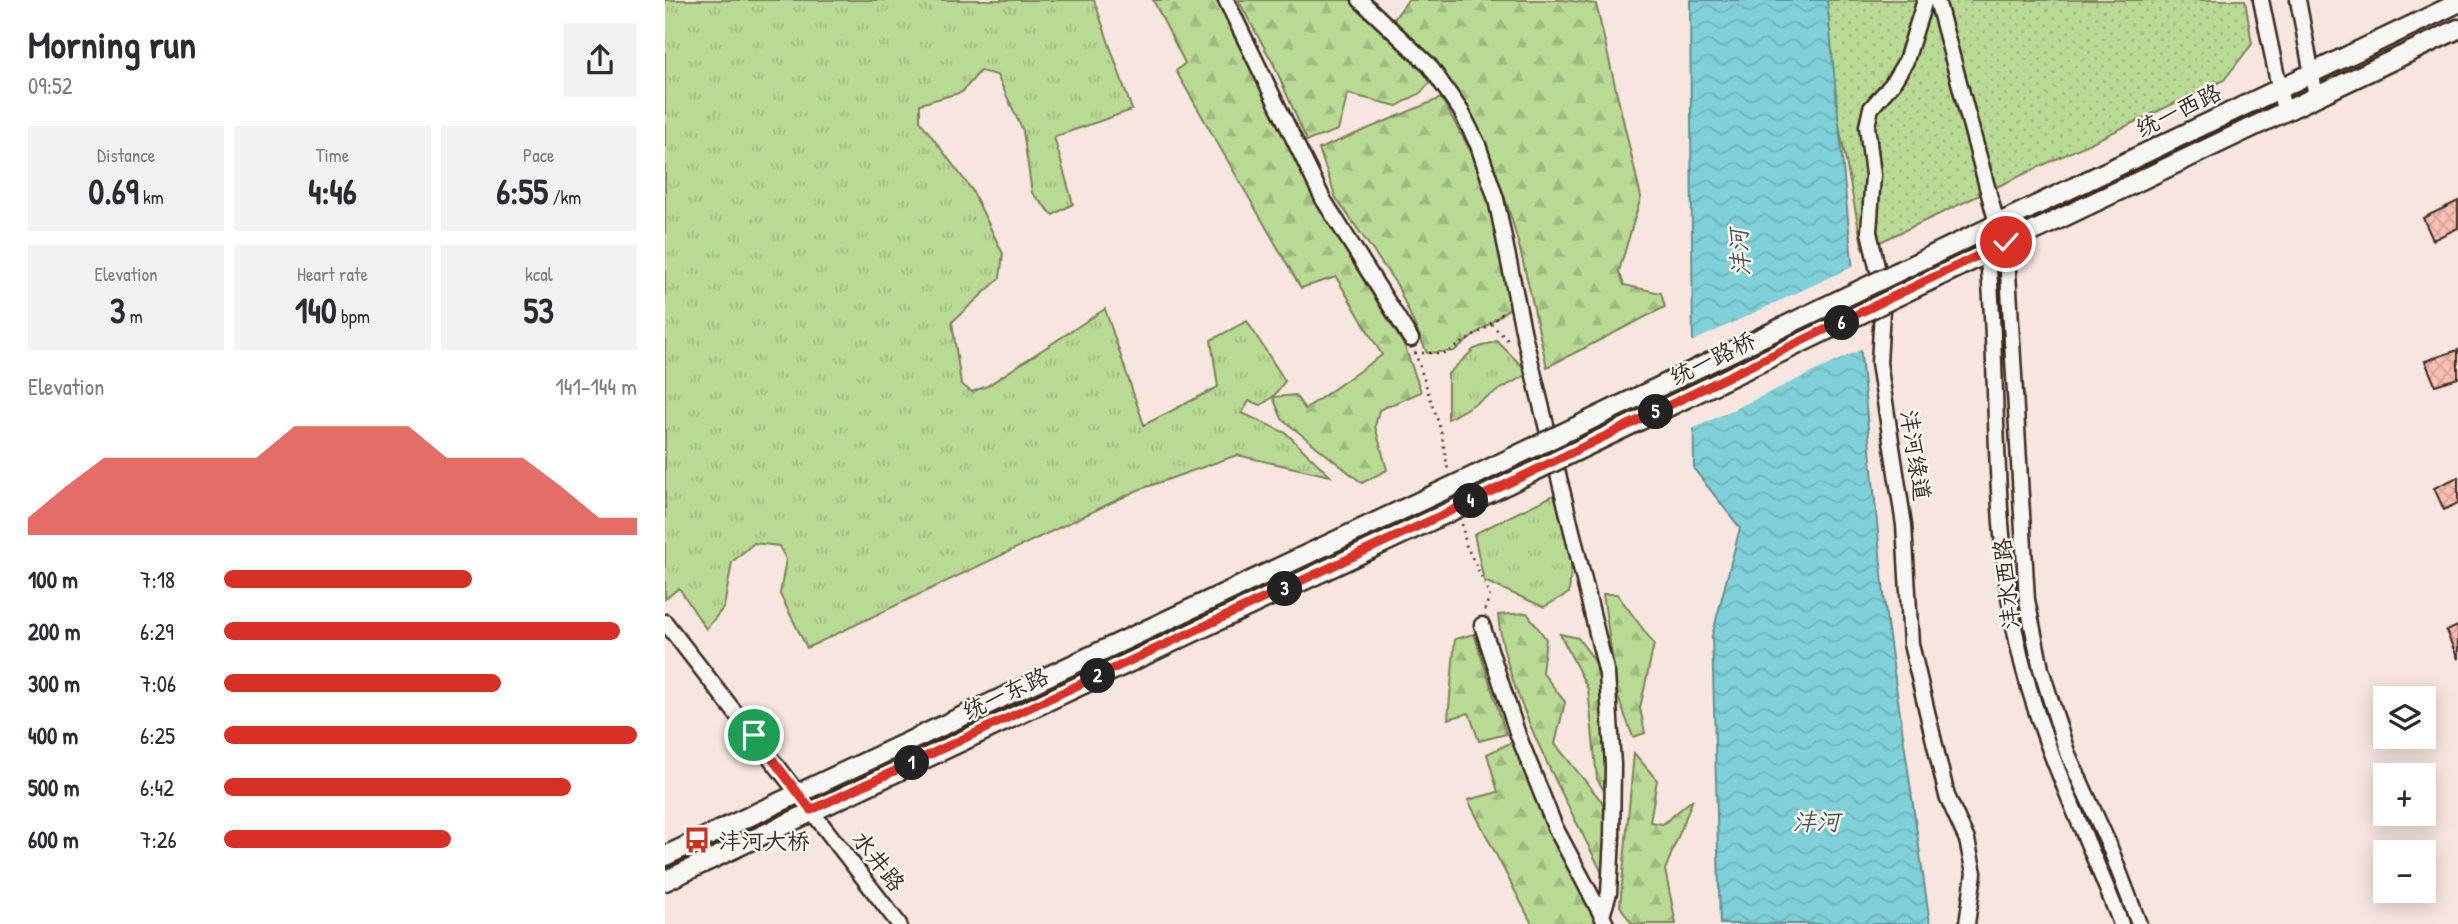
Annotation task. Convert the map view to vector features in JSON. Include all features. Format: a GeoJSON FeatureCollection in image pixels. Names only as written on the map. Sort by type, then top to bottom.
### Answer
{"type":"FeatureCollection","features":[{"type":"Feature","properties":{"kind":"main road","name":"统一西路"},"geometry":{"type":"LineString","coordinates":[[1920,261],[2458,3]]}},
{"type":"Feature","properties":{"kind":"main road","name":"统一西路"},"geometry":{"type":"LineString","coordinates":[[1927,282],[1987,251],[2458,29]]}},
{"type":"Feature","properties":{"kind":"main road","name":"统一路桥"},"geometry":{"type":"LineString","coordinates":[[1476,475],[1920,261]]}},
{"type":"Feature","properties":{"kind":"main road","name":"统一路桥"},"geometry":{"type":"LineString","coordinates":[[1481,496],[1927,282]]}},
{"type":"Feature","properties":{"kind":"main road","name":"统一东路"},"geometry":{"type":"LineString","coordinates":[[665,856],[1476,475]]}},
{"type":"Feature","properties":{"kind":"main road","name":"统一东路"},"geometry":{"type":"LineString","coordinates":[[665,881],[1481,496]]}},
{"type":"Feature","properties":{"kind":"street"},"geometry":{"type":"LineString","coordinates":[[1226,0],[1323,199],[1413,346]]}},
{"type":"Feature","properties":{"kind":"street"},"geometry":{"type":"LineString","coordinates":[[1360,0],[1429,65],[1461,111],[1478,145],[1496,199],[1517,301],[1607,674],[1613,765],[1609,893],[1604,920]]}},
{"type":"Feature","properties":{"kind":"street","name":"沣河绿道"},"geometry":{"type":"LineString","coordinates":[[1925,0],[1906,61],[1892,84],[1871,108],[1867,126],[1873,175],[1869,232],[1883,293],[1879,363],[1904,525],[1912,644],[1947,796],[1967,840],[1974,873],[1967,924]]}},
{"type":"Feature","properties":{"kind":"street"},"geometry":{"type":"LineString","coordinates":[[1937,0],[1995,225]]}},
{"type":"Feature","properties":{"kind":"street"},"geometry":{"type":"LineString","coordinates":[[2261,0],[2284,111]]}},
{"type":"Feature","properties":{"kind":"street"},"geometry":{"type":"LineString","coordinates":[[2298,0],[2316,96]]}},
{"type":"Feature","properties":{"kind":"street","name":"沣水西路"},"geometry":{"type":"LineString","coordinates":[[1995,225],[2006,242],[2027,600],[2041,669],[2067,752],[2109,845],[2139,924]]}},
{"type":"Feature","properties":{"kind":"street","name":"沣水西路"},"geometry":{"type":"LineString","coordinates":[[1995,225],[1987,251],[2005,575],[2017,642],[2051,754],[2121,924]]}},
{"type":"Feature","properties":{"kind":"street","name":"水井路"},"geometry":{"type":"LineString","coordinates":[[665,622],[899,924]]}},
{"type":"Feature","properties":{"kind":"street"},"geometry":{"type":"LineString","coordinates":[[1482,625],[1518,735],[1555,827],[1604,920]]}},
{"type":"Feature","properties":{"kind":"path"},"geometry":{"type":"LineString","coordinates":[[1413,346],[1445,353],[1485,329],[1517,301]]}},
{"type":"Feature","properties":{"kind":"path"},"geometry":{"type":"LineString","coordinates":[[1413,346],[1441,432],[1451,486]]}},
{"type":"Feature","properties":{"kind":"path"},"geometry":{"type":"LineString","coordinates":[[1459,507],[1465,545],[1490,595],[1482,625]]}},
{"type":"Feature","properties":{"kind":"green space"},"geometry":{"type":"Polygon","coordinates":[[[665,0],[1094,0],[1132,110],[1054,137],[1073,204],[1053,215],[1032,193],[1023,131],[997,75],[980,71],[962,92],[920,104],[920,121],[972,190],[1003,254],[1000,278],[952,322],[961,384],[972,392],[987,386],[1105,309],[1144,425],[1218,387],[1211,340],[1247,321],[1285,381],[1273,397],[1261,405],[1249,401],[1242,413],[1286,433],[1330,476],[1237,455],[1138,490],[807,648],[780,594],[786,559],[779,546],[754,543],[732,562],[724,607],[706,629],[679,588],[665,599],[665,0]]]}},
{"type":"Feature","properties":{"kind":"green space"},"geometry":{"type":"Polygon","coordinates":[[[1153,0],[1216,0],[1324,216],[1405,347],[1421,392],[1379,410],[1375,426],[1387,470],[1362,483],[1282,419],[1273,397],[1295,395],[1305,409],[1382,355],[1336,277],[1301,288],[1176,71],[1185,63],[1153,0]]]}},
{"type":"Feature","properties":{"kind":"green space"},"geometry":{"type":"Polygon","coordinates":[[[1238,0],[1351,0],[1432,81],[1420,93],[1397,106],[1348,94],[1338,130],[1307,141],[1274,65],[1238,0]]]}},
{"type":"Feature","properties":{"kind":"green space"},"geometry":{"type":"Polygon","coordinates":[[[1408,0],[1563,0],[1596,4],[1641,197],[1619,271],[1624,285],[1661,293],[1665,307],[1547,367],[1515,229],[1492,163],[1451,89],[1392,22],[1408,0]]]}},
{"type":"Feature","properties":{"kind":"green space"},"geometry":{"type":"Polygon","coordinates":[[[1815,0],[2245,0],[2252,44],[2224,80],[1863,250],[1815,0]]]}},
{"type":"Feature","properties":{"kind":"green space"},"geometry":{"type":"Polygon","coordinates":[[[1441,98],[1483,173],[1516,303],[1454,351],[1427,353],[1397,285],[1336,198],[1319,149],[1441,98]]]}},
{"type":"Feature","properties":{"kind":"green space"},"geometry":{"type":"Polygon","coordinates":[[[1497,341],[1529,373],[1448,419],[1448,374],[1474,349],[1497,341]]]}},
{"type":"Feature","properties":{"kind":"green space"},"geometry":{"type":"Polygon","coordinates":[[[1560,492],[1574,537],[1569,593],[1544,607],[1484,581],[1474,534],[1560,492]]]}},
{"type":"Feature","properties":{"kind":"green space"},"geometry":{"type":"Polygon","coordinates":[[[1603,594],[1617,594],[1654,644],[1640,708],[1645,733],[1633,737],[1618,697],[1603,594]]]}},
{"type":"Feature","properties":{"kind":"green space"},"geometry":{"type":"Polygon","coordinates":[[[1527,613],[1546,639],[1542,672],[1565,702],[1555,744],[1608,809],[1606,881],[1541,750],[1513,680],[1498,615],[1527,613]]]}},
{"type":"Feature","properties":{"kind":"green space"},"geometry":{"type":"Polygon","coordinates":[[[1474,634],[1506,734],[1479,741],[1469,713],[1448,719],[1455,639],[1474,634]]]}},
{"type":"Feature","properties":{"kind":"green space"},"geometry":{"type":"Polygon","coordinates":[[[1560,634],[1578,638],[1600,668],[1611,802],[1597,779],[1588,689],[1560,634]]]}},
{"type":"Feature","properties":{"kind":"green space"},"geometry":{"type":"Polygon","coordinates":[[[1512,742],[1602,924],[1532,924],[1468,800],[1498,792],[1487,754],[1512,742]]]}},
{"type":"Feature","properties":{"kind":"green space"},"geometry":{"type":"Polygon","coordinates":[[[1634,753],[1657,780],[1650,822],[1663,824],[1693,799],[1665,870],[1676,924],[1632,924],[1620,906],[1634,753]]]}},
{"type":"Feature","properties":{"kind":"water","name":"沣河"},"geometry":{"type":"Polygon","coordinates":[[[1690,0],[1827,0],[1886,616],[1930,924],[1720,924],[1712,636],[1740,528],[1694,469],[1690,0]]]}},
{"type":"Feature","properties":{"kind":"pier"},"geometry":{"type":"Polygon","coordinates":[[[1856,265],[1864,348],[1690,430],[1689,343],[1856,265]]]}},
{"type":"Feature","properties":{"kind":"building"},"geometry":{"type":"Polygon","coordinates":[[[2458,201],[2458,228],[2433,240],[2423,218],[2458,201]]]}},
{"type":"Feature","properties":{"kind":"building"},"geometry":{"type":"Polygon","coordinates":[[[2458,350],[2458,378],[2435,385],[2425,361],[2458,350]]]}},
{"type":"Feature","properties":{"kind":"building"},"geometry":{"type":"Polygon","coordinates":[[[2458,477],[2458,503],[2444,510],[2434,488],[2458,477]]]}},
{"type":"Feature","properties":{"kind":"building"},"geometry":{"type":"Polygon","coordinates":[[[2458,626],[2458,659],[2446,631],[2458,626]]]}},
{"type":"Feature","properties":{"kind":"place","name":"沣河大桥"},"geometry":{"type":"Point","coordinates":[697,840]}},
{"type":"Feature","properties":{"kind":"route"},"geometry":{"type":"LineString","coordinates":[[754,735],[811,810],[1459,507],[2006,242]]}}]}
